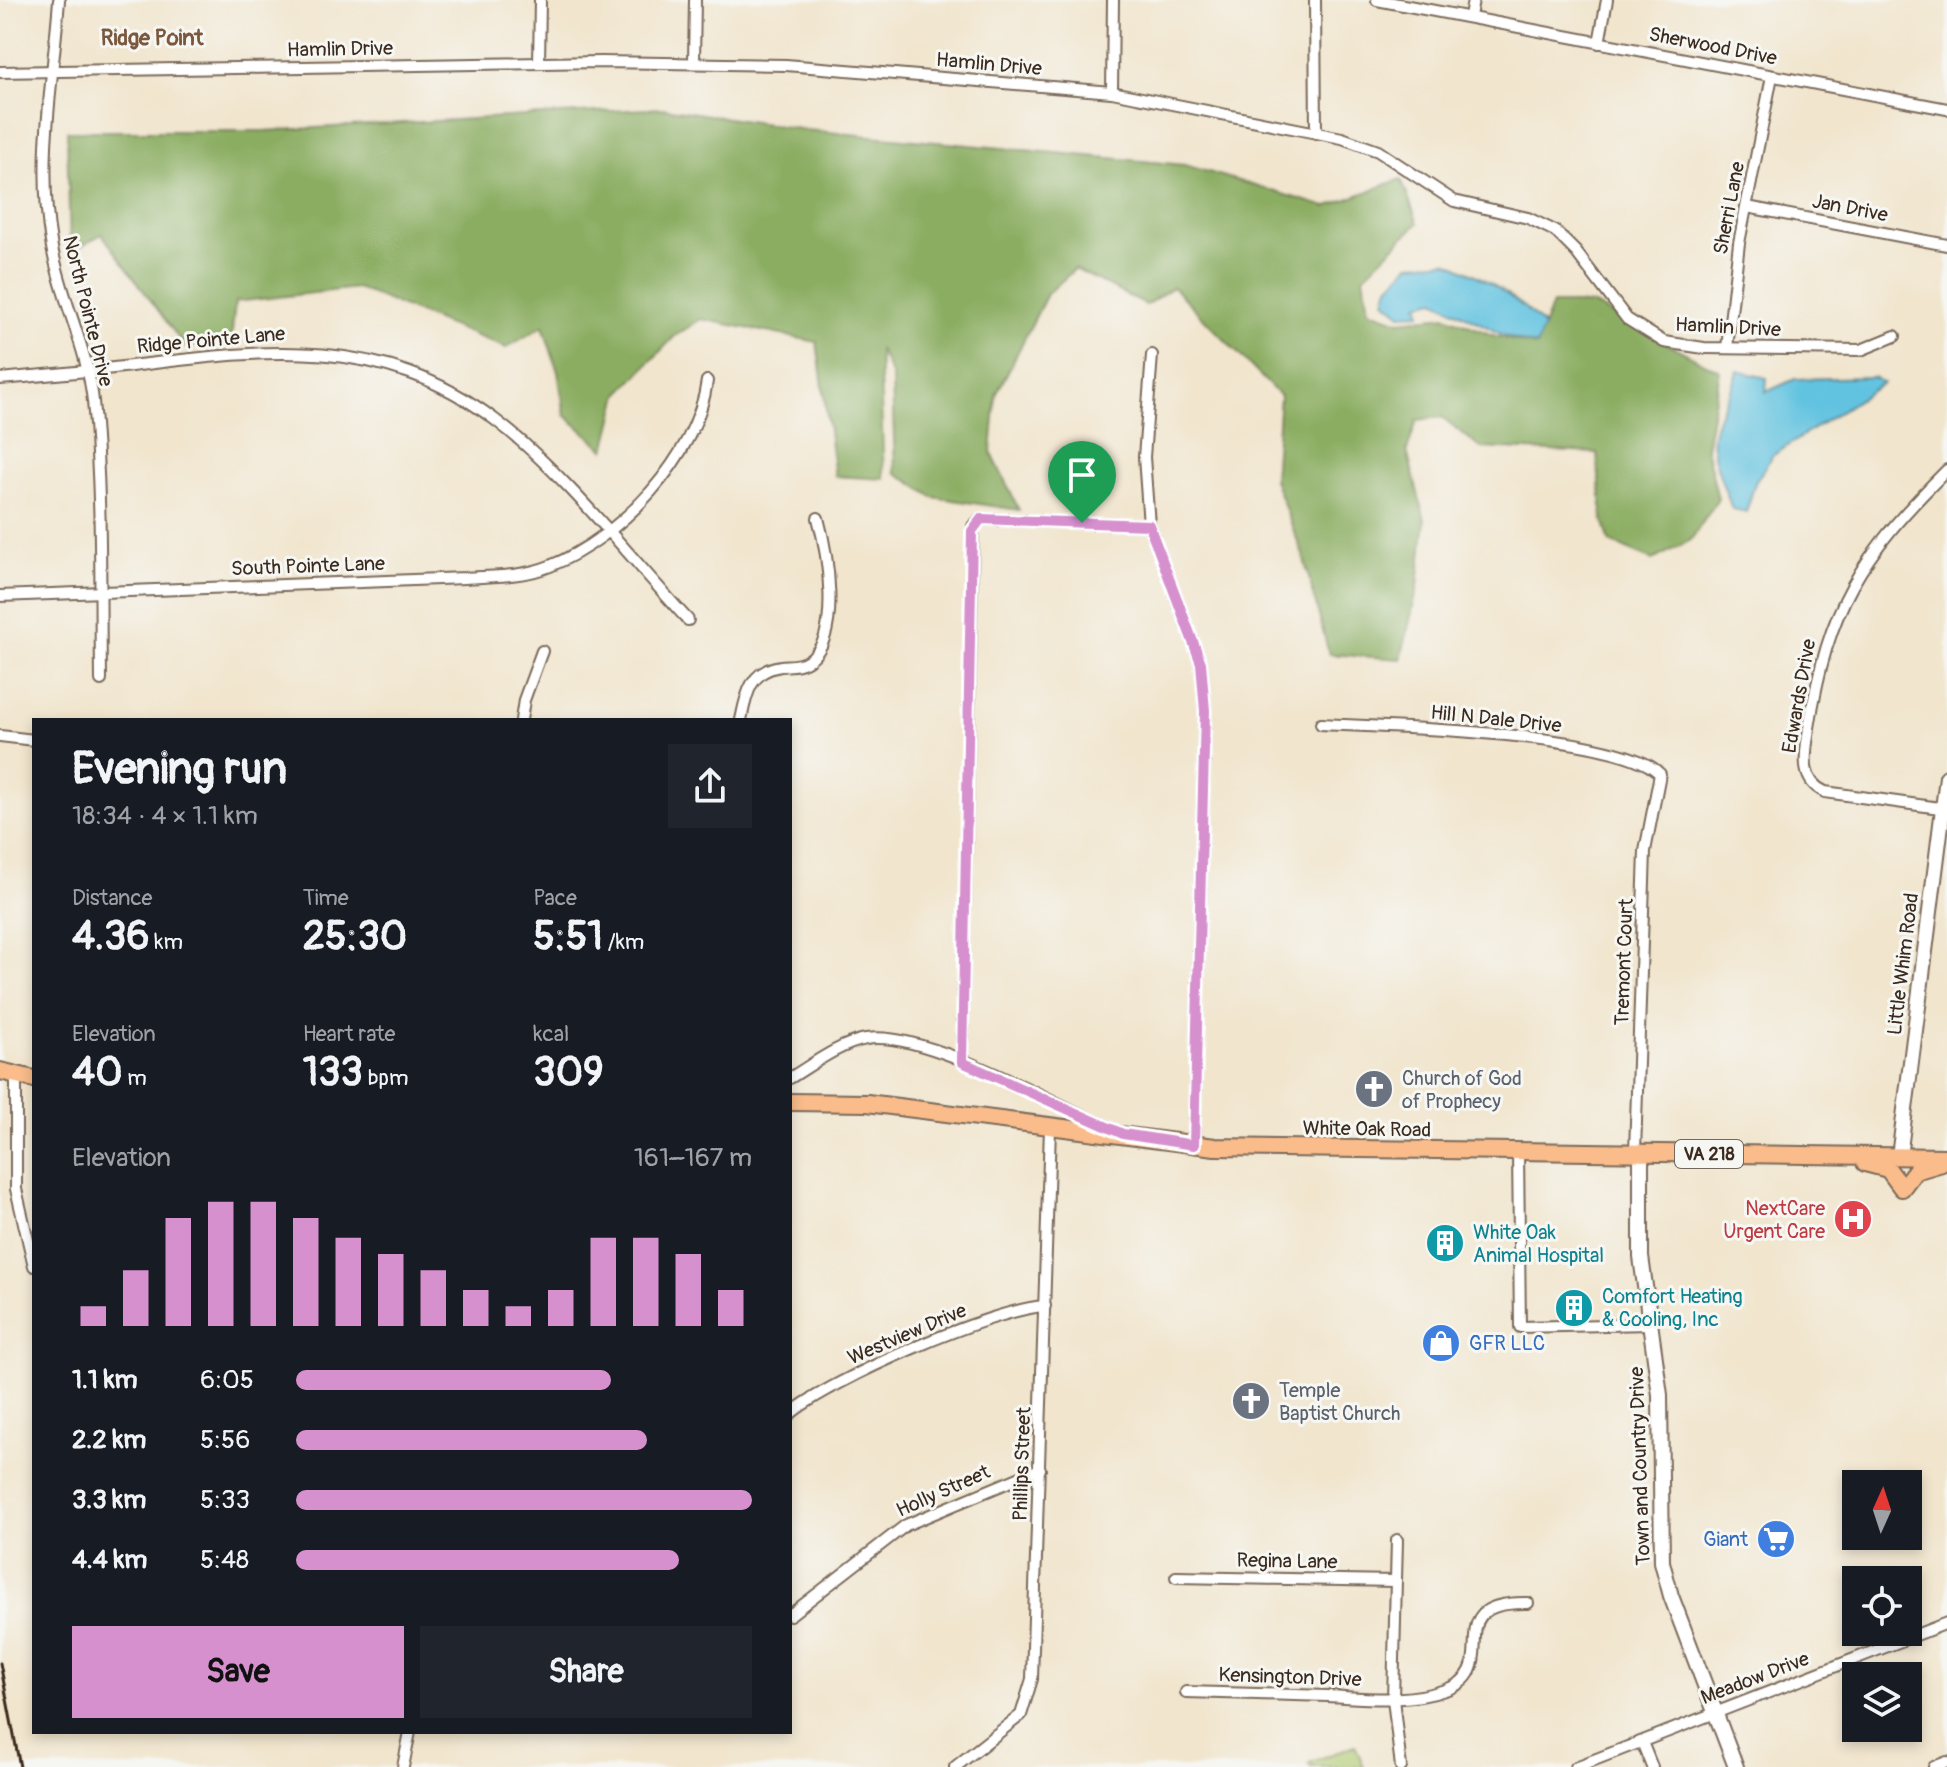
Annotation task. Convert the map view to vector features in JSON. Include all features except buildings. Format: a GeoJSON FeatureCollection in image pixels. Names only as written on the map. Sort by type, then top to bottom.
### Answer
{"type":"FeatureCollection","features":[{"type":"Feature","properties":{"kind":"main road"},"geometry":{"type":"LineString","coordinates":[[0,1065],[8,1073],[32,1079]]}},
{"type":"Feature","properties":{"kind":"main road","name":"White Oak Road"},"geometry":{"type":"LineString","coordinates":[[792,1102],[867,1103],[1194,1145],[1824,1155],[1947,1160]]}},
{"type":"Feature","properties":{"kind":"main road"},"geometry":{"type":"LineString","coordinates":[[1824,1155],[1882,1166],[1892,1172],[1902,1188],[1915,1171],[1947,1160]]}},
{"type":"Feature","properties":{"kind":"street","name":"North Pointe Drive"},"geometry":{"type":"LineString","coordinates":[[59,0],[46,151],[48,218],[56,269],[88,370],[95,422],[101,680]]}},
{"type":"Feature","properties":{"kind":"street"},"geometry":{"type":"LineString","coordinates":[[539,63],[540,0]]}},
{"type":"Feature","properties":{"kind":"street"},"geometry":{"type":"LineString","coordinates":[[694,62],[695,0]]}},
{"type":"Feature","properties":{"kind":"street"},"geometry":{"type":"LineString","coordinates":[[1112,92],[1113,0]]}},
{"type":"Feature","properties":{"kind":"street"},"geometry":{"type":"LineString","coordinates":[[1315,0],[1316,133]]}},
{"type":"Feature","properties":{"kind":"street","name":"Sherwood Drive"},"geometry":{"type":"LineString","coordinates":[[1377,0],[1947,109]]}},
{"type":"Feature","properties":{"kind":"street"},"geometry":{"type":"LineString","coordinates":[[1470,16],[1473,0]]}},
{"type":"Feature","properties":{"kind":"street"},"geometry":{"type":"LineString","coordinates":[[1599,43],[1607,0]]}},
{"type":"Feature","properties":{"kind":"street","name":"Hamlin Drive"},"geometry":{"type":"LineString","coordinates":[[0,72],[694,62],[786,65],[1112,92],[1316,133],[1378,151],[1454,201],[1528,218],[1555,231],[1576,252],[1627,319],[1651,336],[1680,345],[1861,350],[1895,336]]}},
{"type":"Feature","properties":{"kind":"street","name":"Sherri Lane"},"geometry":{"type":"LineString","coordinates":[[1727,348],[1734,280],[1772,76]]}},
{"type":"Feature","properties":{"kind":"street","name":"Jan Drive"},"geometry":{"type":"LineString","coordinates":[[1747,207],[1947,245]]}},
{"type":"Feature","properties":{"kind":"street","name":"Ridge Pointe Lane"},"geometry":{"type":"LineString","coordinates":[[0,379],[266,350],[320,352],[385,366],[445,389],[494,419],[542,462],[688,620]]}},
{"type":"Feature","properties":{"kind":"street"},"geometry":{"type":"LineString","coordinates":[[1152,355],[1144,457],[1149,525],[1201,663],[1205,711],[1194,1145]]}},
{"type":"Feature","properties":{"kind":"street","name":"South Pointe Lane"},"geometry":{"type":"LineString","coordinates":[[0,596],[514,575],[558,562],[606,531],[673,467],[700,414],[707,381]]}},
{"type":"Feature","properties":{"kind":"street","name":"Edwards Drive"},"geometry":{"type":"LineString","coordinates":[[1945,809],[1825,792],[1812,784],[1805,765],[1821,661],[1840,607],[1879,544],[1947,470]]}},
{"type":"Feature","properties":{"kind":"street"},"geometry":{"type":"LineString","coordinates":[[741,718],[747,690],[758,675],[766,669],[805,663],[823,644],[828,611],[827,562],[818,518]]}},
{"type":"Feature","properties":{"kind":"street"},"geometry":{"type":"LineString","coordinates":[[962,1062],[973,526],[981,519],[1149,525]]}},
{"type":"Feature","properties":{"kind":"street"},"geometry":{"type":"LineString","coordinates":[[521,718],[528,686],[542,651]]}},
{"type":"Feature","properties":{"kind":"street","name":"Hill N Dale Drive"},"geometry":{"type":"LineString","coordinates":[[1321,724],[1465,731],[1556,742],[1638,759],[1651,764],[1660,774]]}},
{"type":"Feature","properties":{"kind":"street"},"geometry":{"type":"LineString","coordinates":[[0,736],[32,740]]}},
{"type":"Feature","properties":{"kind":"street","name":"Tremont Court"},"geometry":{"type":"LineString","coordinates":[[1638,1152],[1645,851],[1660,774]]}},
{"type":"Feature","properties":{"kind":"street","name":"Little Whim Road"},"geometry":{"type":"LineString","coordinates":[[1899,1157],[1947,777]]}},
{"type":"Feature","properties":{"kind":"street"},"geometry":{"type":"LineString","coordinates":[[792,1077],[848,1045],[872,1038],[903,1041],[962,1062],[1123,1134],[1158,1142]]}},
{"type":"Feature","properties":{"kind":"street"},"geometry":{"type":"LineString","coordinates":[[8,1073],[16,1189],[32,1257]]}},
{"type":"Feature","properties":{"kind":"street","name":"Phillips Street"},"geometry":{"type":"LineString","coordinates":[[955,1767],[1009,1728],[1021,1715],[1028,1698],[1040,1469],[1050,1128]]}},
{"type":"Feature","properties":{"kind":"street"},"geometry":{"type":"LineString","coordinates":[[1518,1151],[1520,1327],[1650,1324]]}},
{"type":"Feature","properties":{"kind":"street","name":"Town and Country Drive"},"geometry":{"type":"LineString","coordinates":[[1638,1152],[1640,1239],[1660,1395],[1662,1562],[1671,1596],[1736,1767]]}},
{"type":"Feature","properties":{"kind":"street","name":"Westview Drive"},"geometry":{"type":"LineString","coordinates":[[792,1413],[819,1393],[867,1370],[1010,1311],[1045,1306]]}},
{"type":"Feature","properties":{"kind":"street","name":"Holly Street"},"geometry":{"type":"LineString","coordinates":[[792,1613],[906,1525],[1040,1469]]}},
{"type":"Feature","properties":{"kind":"street"},"geometry":{"type":"LineString","coordinates":[[1397,1540],[1393,1699],[1401,1767]]}},
{"type":"Feature","properties":{"kind":"street","name":"Regina Lane"},"geometry":{"type":"LineString","coordinates":[[1176,1577],[1396,1581]]}},
{"type":"Feature","properties":{"kind":"street","name":"Kensington Drive"},"geometry":{"type":"LineString","coordinates":[[1186,1692],[1393,1699],[1454,1686],[1473,1663],[1476,1626],[1483,1612],[1496,1604],[1528,1603]]}},
{"type":"Feature","properties":{"kind":"street","name":"Meadow Drive"},"geometry":{"type":"LineString","coordinates":[[1576,1767],[1947,1623]]}},
{"type":"Feature","properties":{"kind":"street"},"geometry":{"type":"LineString","coordinates":[[403,1767],[410,1734]]}},
{"type":"Feature","properties":{"kind":"street"},"geometry":{"type":"LineString","coordinates":[[1642,1742],[1652,1767]]}},
{"type":"Feature","properties":{"kind":"street"},"geometry":{"type":"LineString","coordinates":[[1934,1767],[1947,1762]]}},
{"type":"Feature","properties":{"kind":"green space"},"geometry":{"type":"Polygon","coordinates":[[[664,108],[806,130],[1185,165],[1326,207],[1401,179],[1418,223],[1364,276],[1369,310],[1399,321],[1446,316],[1492,335],[1536,346],[1552,304],[1592,304],[1720,371],[1706,448],[1718,499],[1691,540],[1653,560],[1610,542],[1603,520],[1597,453],[1481,448],[1442,417],[1417,420],[1407,451],[1425,520],[1418,586],[1401,659],[1329,654],[1303,555],[1274,479],[1280,396],[1173,287],[1146,305],[1075,269],[1047,294],[996,395],[991,452],[1019,510],[933,497],[895,472],[892,376],[879,349],[884,479],[835,476],[817,342],[701,319],[675,336],[619,394],[605,450],[565,415],[558,372],[543,326],[506,348],[357,288],[235,302],[231,342],[185,347],[102,234],[70,252],[67,131],[263,131],[664,108]]]}},
{"type":"Feature","properties":{"kind":"green space"},"geometry":{"type":"Polygon","coordinates":[[[1355,1745],[1364,1767],[1311,1767],[1309,1763],[1355,1745]]]}},
{"type":"Feature","properties":{"kind":"water"},"geometry":{"type":"Polygon","coordinates":[[[1447,261],[1499,289],[1534,316],[1544,327],[1536,346],[1505,336],[1435,300],[1418,304],[1421,313],[1401,314],[1385,301],[1389,286],[1410,264],[1447,261]]]}},
{"type":"Feature","properties":{"kind":"water"},"geometry":{"type":"Polygon","coordinates":[[[1738,371],[1767,378],[1766,392],[1795,379],[1873,377],[1883,383],[1772,456],[1755,483],[1746,512],[1732,509],[1713,444],[1717,419],[1738,371]]]}},
{"type":"Feature","properties":{"kind":"railway"},"geometry":{"type":"LineString","coordinates":[[0,1663],[20,1767]]}},
{"type":"Feature","properties":{"kind":"place","name":"Church of God of Prophecy"},"geometry":{"type":"Point","coordinates":[1374,1089]}},
{"type":"Feature","properties":{"kind":"place","name":"NextCare Urgent Care"},"geometry":{"type":"Point","coordinates":[1853,1219]}},
{"type":"Feature","properties":{"kind":"place","name":"White Oak Animal Hospital"},"geometry":{"type":"Point","coordinates":[1445,1243]}},
{"type":"Feature","properties":{"kind":"place","name":"Comfort Heating & Cooling, Inc"},"geometry":{"type":"Point","coordinates":[1574,1308]}},
{"type":"Feature","properties":{"kind":"place","name":"GFR LLC"},"geometry":{"type":"Point","coordinates":[1441,1343]}},
{"type":"Feature","properties":{"kind":"place","name":"Temple Baptist Church"},"geometry":{"type":"Point","coordinates":[1251,1401]}},
{"type":"Feature","properties":{"kind":"place","name":"Giant"},"geometry":{"type":"Point","coordinates":[1776,1539]}},
{"type":"Feature","properties":{"kind":"district","name":"Ridge Point"},"geometry":{"type":"Point","coordinates":[152,38]}},
{"type":"Feature","properties":{"kind":"route"},"geometry":{"type":"LineString","coordinates":[[981,519],[1082,523],[1149,525],[1201,663],[1205,711],[1194,1145],[1158,1142],[1123,1134],[962,1062],[967,937],[973,526],[981,519]]}}]}
